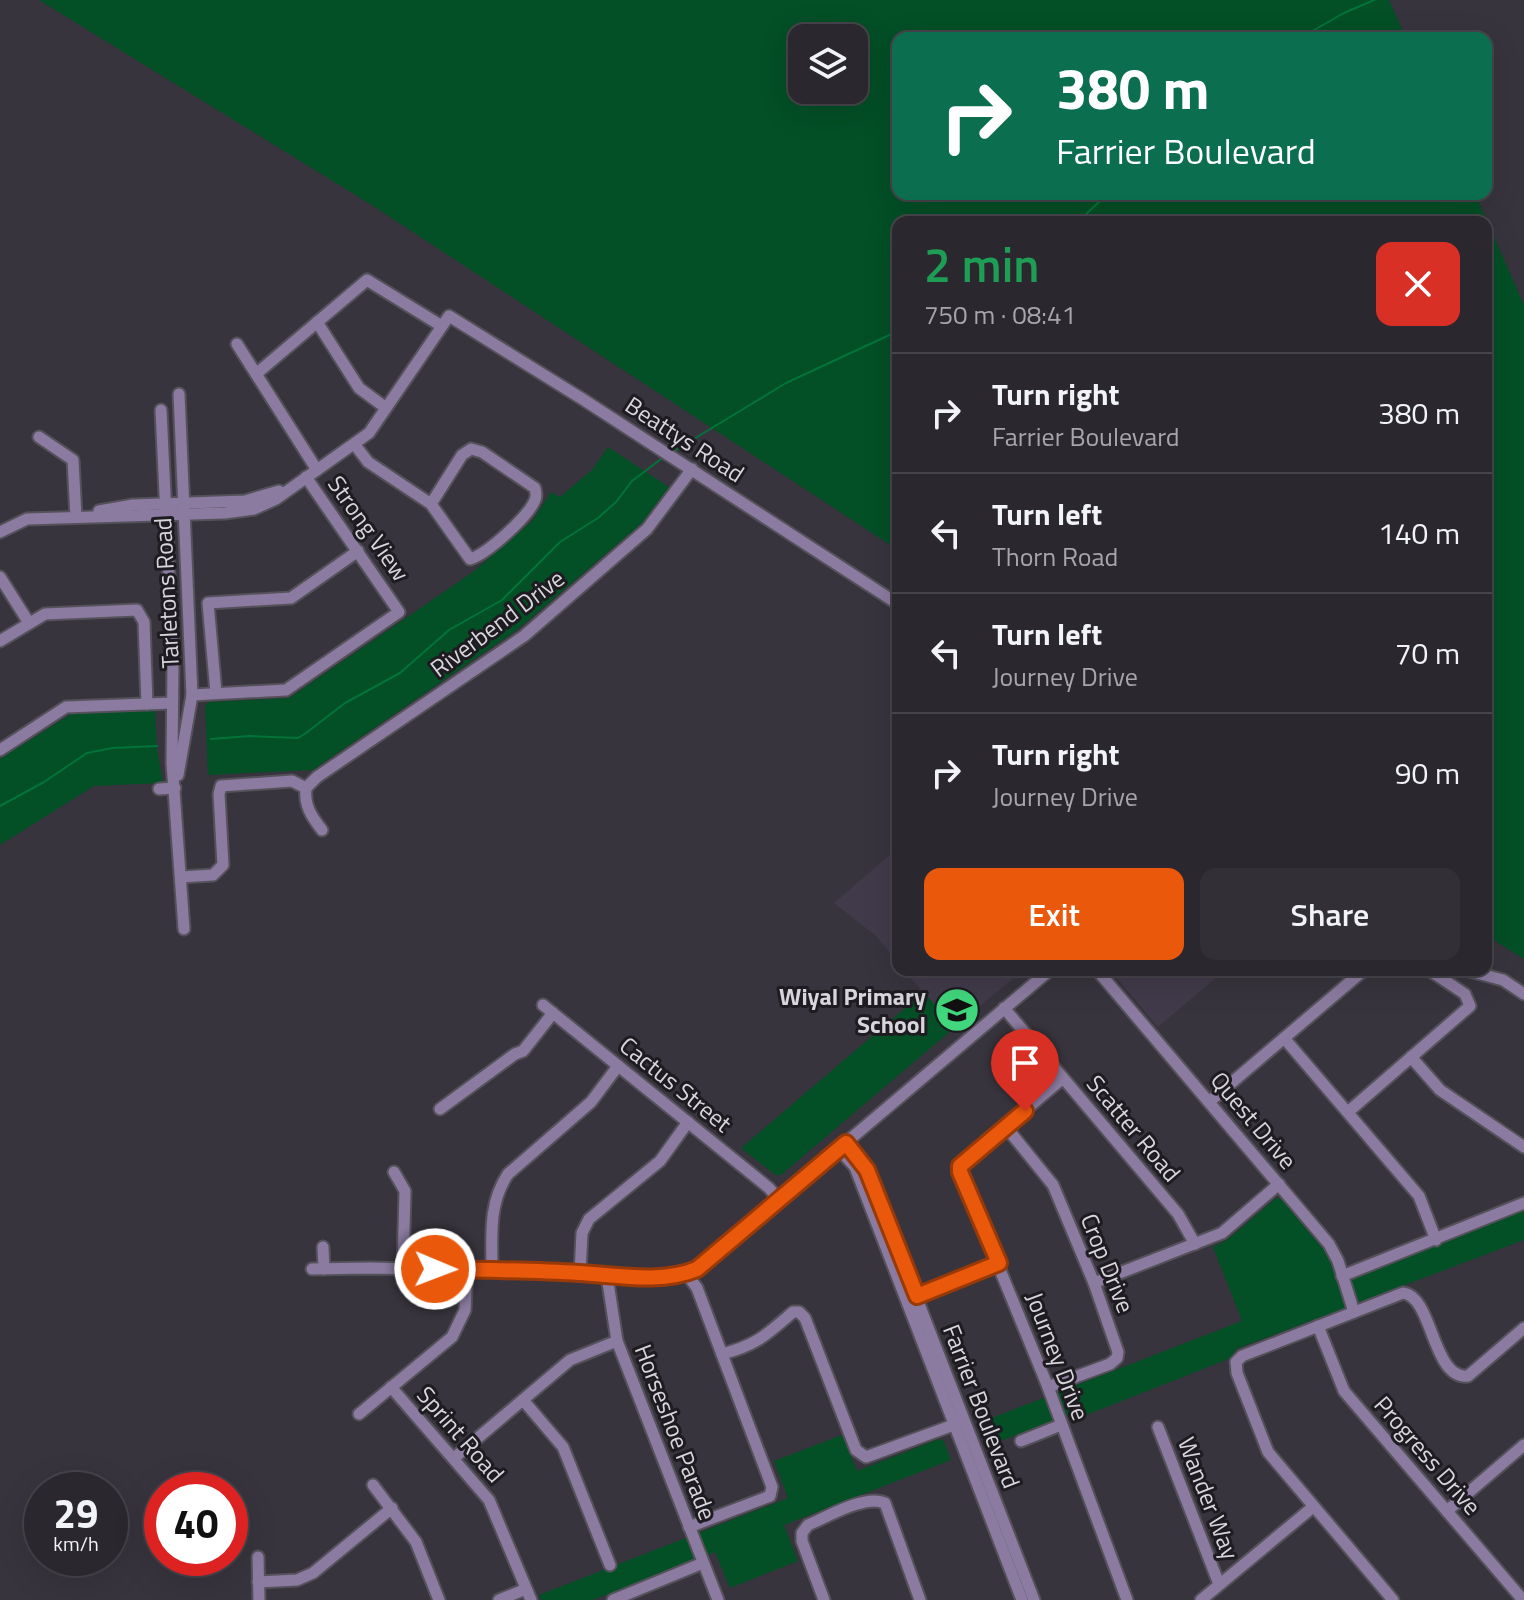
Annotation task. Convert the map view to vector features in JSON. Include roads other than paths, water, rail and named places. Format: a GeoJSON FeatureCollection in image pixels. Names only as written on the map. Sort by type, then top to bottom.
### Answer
{"type":"FeatureCollection","features":[{"type":"Feature","properties":{"kind":"street","name":"Beattys Road"},"geometry":{"type":"LineString","coordinates":[[317,322],[367,280],[443,321],[453,317],[892,600]]}},
{"type":"Feature","properties":{"kind":"street"},"geometry":{"type":"LineString","coordinates":[[0,532],[27,519],[76,517],[133,505],[225,513],[254,509],[276,499],[369,433],[443,321]]}},
{"type":"Feature","properties":{"kind":"street"},"geometry":{"type":"LineString","coordinates":[[256,374],[317,322],[359,388],[386,408]]}},
{"type":"Feature","properties":{"kind":"street","name":"Strong View"},"geometry":{"type":"LineString","coordinates":[[192,695],[286,690],[399,612],[358,551],[237,344]]}},
{"type":"Feature","properties":{"kind":"street","name":"Tarletons Road"},"geometry":{"type":"LineString","coordinates":[[179,394],[172,703],[184,929]]}},
{"type":"Feature","properties":{"kind":"street","name":"Tarletons Road"},"geometry":{"type":"LineString","coordinates":[[161,410],[192,695],[175,788]]}},
{"type":"Feature","properties":{"kind":"street"},"geometry":{"type":"LineString","coordinates":[[39,437],[73,460],[76,517]]}},
{"type":"Feature","properties":{"kind":"street"},"geometry":{"type":"LineString","coordinates":[[355,445],[368,462],[431,504],[470,559],[524,517],[536,498],[535,488],[482,452],[471,449],[462,455],[431,504]]}},
{"type":"Feature","properties":{"kind":"street","name":"Riverbend Drive"},"geometry":{"type":"LineString","coordinates":[[306,788],[317,777],[524,636],[647,529],[692,469]]}},
{"type":"Feature","properties":{"kind":"street"},"geometry":{"type":"LineString","coordinates":[[216,693],[208,603],[291,598],[358,551]]}},
{"type":"Feature","properties":{"kind":"street"},"geometry":{"type":"LineString","coordinates":[[0,577],[29,623]]}},
{"type":"Feature","properties":{"kind":"street"},"geometry":{"type":"LineString","coordinates":[[0,641],[45,614],[137,610],[144,622],[147,704]]}},
{"type":"Feature","properties":{"kind":"street"},"geometry":{"type":"LineString","coordinates":[[0,750],[66,707],[172,703]]}},
{"type":"Feature","properties":{"kind":"street"},"geometry":{"type":"LineString","coordinates":[[181,877],[213,875],[223,865],[221,786],[292,781],[306,788],[304,800],[322,830]]}},
{"type":"Feature","properties":{"kind":"street"},"geometry":{"type":"LineString","coordinates":[[159,789],[175,788]]}},
{"type":"Feature","properties":{"kind":"street"},"geometry":{"type":"LineString","coordinates":[[323,1247],[318,1269],[403,1268],[667,1276],[697,1269],[1043,976]]}},
{"type":"Feature","properties":{"kind":"street","name":"Quest Drive"},"geometry":{"type":"LineString","coordinates":[[1102,976],[1329,1244],[1338,1261],[1354,1312]]}},
{"type":"Feature","properties":{"kind":"street"},"geometry":{"type":"LineString","coordinates":[[1209,1102],[1357,976]]}},
{"type":"Feature","properties":{"kind":"street"},"geometry":{"type":"LineString","coordinates":[[1348,1112],[1470,1006],[1465,994],[1438,976]]}},
{"type":"Feature","properties":{"kind":"street"},"geometry":{"type":"LineString","coordinates":[[1488,976],[1503,980],[1524,994]]}},
{"type":"Feature","properties":{"kind":"street","name":"Cactus Street"},"geometry":{"type":"LineString","coordinates":[[543,1005],[769,1188],[779,1200]]}},
{"type":"Feature","properties":{"kind":"street","name":"Scatter Road"},"geometry":{"type":"LineString","coordinates":[[1004,1008],[1178,1214],[1195,1244]]}},
{"type":"Feature","properties":{"kind":"street"},"geometry":{"type":"LineString","coordinates":[[440,1109],[523,1051],[553,1013]]}},
{"type":"Feature","properties":{"kind":"street"},"geometry":{"type":"LineString","coordinates":[[1284,1038],[1419,1196],[1436,1240]]}},
{"type":"Feature","properties":{"kind":"street"},"geometry":{"type":"LineString","coordinates":[[1411,1057],[1440,1090],[1524,1147]]}},
{"type":"Feature","properties":{"kind":"street"},"geometry":{"type":"LineString","coordinates":[[492,1271],[493,1206],[501,1185],[508,1174],[591,1102],[618,1066]]}},
{"type":"Feature","properties":{"kind":"street","name":"Journey Drive"},"geometry":{"type":"LineString","coordinates":[[1063,1078],[960,1166],[960,1172],[1048,1387],[1127,1600]]}},
{"type":"Feature","properties":{"kind":"street"},"geometry":{"type":"LineString","coordinates":[[580,1273],[582,1233],[589,1219],[660,1161],[688,1122]]}},
{"type":"Feature","properties":{"kind":"street","name":"Crop Drive"},"geometry":{"type":"LineString","coordinates":[[1006,1127],[1053,1185],[1117,1347],[1117,1358],[1110,1364],[1048,1387]]}},
{"type":"Feature","properties":{"kind":"street","name":"Farrier Boulevard"},"geometry":{"type":"LineString","coordinates":[[842,1146],[867,1170],[1022,1600]]}},
{"type":"Feature","properties":{"kind":"street"},"geometry":{"type":"LineString","coordinates":[[394,1172],[405,1191],[403,1268]]}},
{"type":"Feature","properties":{"kind":"street"},"geometry":{"type":"LineString","coordinates":[[1094,1283],[1227,1230],[1279,1184]]}},
{"type":"Feature","properties":{"kind":"street"},"geometry":{"type":"LineString","coordinates":[[1342,1276],[1524,1203]]}},
{"type":"Feature","properties":{"kind":"street"},"geometry":{"type":"LineString","coordinates":[[913,1298],[999,1263]]}},
{"type":"Feature","properties":{"kind":"street"},"geometry":{"type":"LineString","coordinates":[[359,1414],[452,1337],[465,1310],[467,1270]]}},
{"type":"Feature","properties":{"kind":"street"},"geometry":{"type":"LineString","coordinates":[[686,1273],[697,1288],[772,1487],[770,1496],[689,1527]]}},
{"type":"Feature","properties":{"kind":"street","name":"Horseshoe Parade"},"geometry":{"type":"LineString","coordinates":[[607,1276],[617,1341],[718,1600]]}},
{"type":"Feature","properties":{"kind":"street"},"geometry":{"type":"LineString","coordinates":[[1393,1600],[1268,1452],[1237,1373],[1236,1362],[1242,1356],[1403,1293],[1411,1294],[1418,1300],[1437,1350],[1455,1373],[1463,1377],[1524,1328]]}},
{"type":"Feature","properties":{"kind":"street"},"geometry":{"type":"LineString","coordinates":[[722,1354],[747,1348],[793,1312],[799,1312],[805,1318],[856,1450],[866,1457],[958,1423]]}},
{"type":"Feature","properties":{"kind":"street","name":"Progress Drive"},"geometry":{"type":"LineString","coordinates":[[1318,1326],[1344,1391],[1523,1600]]}},
{"type":"Feature","properties":{"kind":"street"},"geometry":{"type":"LineString","coordinates":[[454,1458],[570,1360],[617,1341]]}},
{"type":"Feature","properties":{"kind":"street","name":"Sprint Road"},"geometry":{"type":"LineString","coordinates":[[391,1387],[489,1500],[529,1594]]}},
{"type":"Feature","properties":{"kind":"street"},"geometry":{"type":"LineString","coordinates":[[369,1388],[378,1398]]}},
{"type":"Feature","properties":{"kind":"street"},"geometry":{"type":"LineString","coordinates":[[523,1400],[563,1447],[610,1565]]}},
{"type":"Feature","properties":{"kind":"street","name":"Farrier Boulevard"},"geometry":{"type":"LineString","coordinates":[[958,1423],[1034,1600]]}},
{"type":"Feature","properties":{"kind":"street"},"geometry":{"type":"LineString","coordinates":[[1021,1441],[1061,1425]]}},
{"type":"Feature","properties":{"kind":"street","name":"Wander Way"},"geometry":{"type":"LineString","coordinates":[[1158,1427],[1219,1584]]}},
{"type":"Feature","properties":{"kind":"street"},"geometry":{"type":"LineString","coordinates":[[1447,1511],[1521,1453]]}},
{"type":"Feature","properties":{"kind":"street"},"geometry":{"type":"LineString","coordinates":[[373,1485],[416,1542],[439,1600]]}},
{"type":"Feature","properties":{"kind":"street"},"geometry":{"type":"LineString","coordinates":[[824,1600],[802,1541],[802,1533],[808,1525],[862,1502],[877,1500],[885,1503],[920,1600]]}},
{"type":"Feature","properties":{"kind":"street"},"geometry":{"type":"LineString","coordinates":[[1201,1600],[1313,1507]]}},
{"type":"Feature","properties":{"kind":"street"},"geometry":{"type":"LineString","coordinates":[[258,1582],[297,1580],[313,1573],[392,1508]]}},
{"type":"Feature","properties":{"kind":"street"},"geometry":{"type":"LineString","coordinates":[[258,1557],[259,1600]]}},
{"type":"Feature","properties":{"kind":"street"},"geometry":{"type":"LineString","coordinates":[[621,1599],[703,1563]]}},
{"type":"Feature","properties":{"kind":"street"},"geometry":{"type":"LineString","coordinates":[[499,1600],[529,1594]]}},
{"type":"Feature","properties":{"kind":"waterway"},"geometry":{"type":"LineString","coordinates":[[1311,32],[1374,0]]}},
{"type":"Feature","properties":{"kind":"waterway"},"geometry":{"type":"LineString","coordinates":[[1084,216],[1101,200]]}},
{"type":"Feature","properties":{"kind":"waterway"},"geometry":{"type":"LineString","coordinates":[[674,451],[786,383],[892,334]]}},
{"type":"Feature","properties":{"kind":"waterway"},"geometry":{"type":"LineString","coordinates":[[211,739],[250,736],[298,738],[345,703],[400,673],[449,630],[502,600],[560,542],[598,518],[616,502],[632,481],[665,456]]}},
{"type":"Feature","properties":{"kind":"waterway"},"geometry":{"type":"LineString","coordinates":[[0,806],[87,753],[112,748],[157,746]]}},
{"type":"Feature","properties":{"kind":"place","name":"Wiyal Primary School"},"geometry":{"type":"Point","coordinates":[957,1010]}}]}
